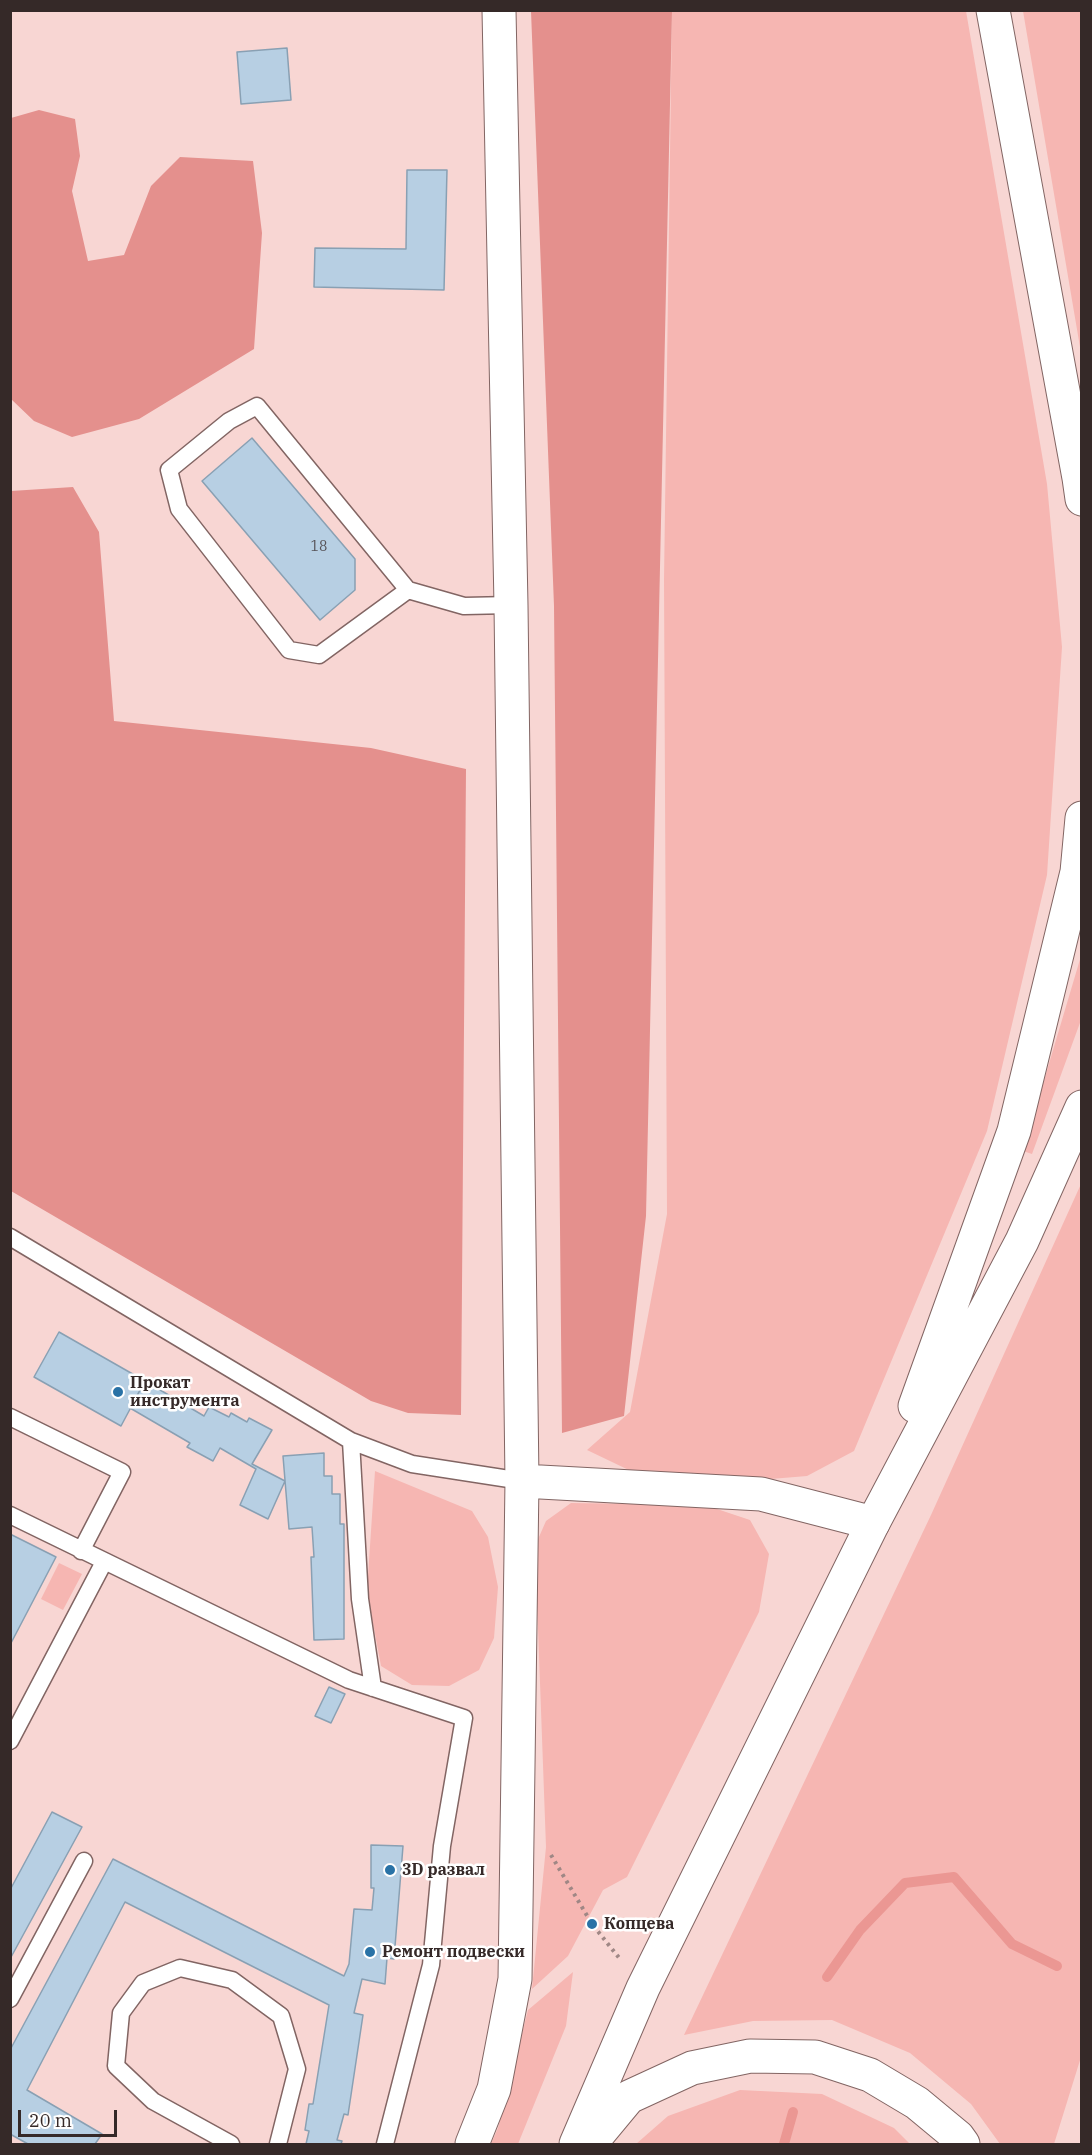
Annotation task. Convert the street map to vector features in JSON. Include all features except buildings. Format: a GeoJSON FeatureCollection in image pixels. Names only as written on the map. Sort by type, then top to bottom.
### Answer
{"type":"FeatureCollection","features":[{"type":"Feature","properties":{"kind":"main road"},"geometry":{"type":"LineString","coordinates":[[472,2145],[494,2089],[515,1979],[522,1481],[511,605],[499,10]]}},
{"type":"Feature","properties":{"kind":"main road"},"geometry":{"type":"LineString","coordinates":[[993,10],[1082,499]]}},
{"type":"Feature","properties":{"kind":"main road"},"geometry":{"type":"LineString","coordinates":[[873,1523],[1014,1131],[1077,872],[1082,818]]}},
{"type":"Feature","properties":{"kind":"main road"},"geometry":{"type":"LineString","coordinates":[[576,2145],[643,1988],[873,1523],[1022,1241],[1082,1107]]}},
{"type":"Feature","properties":{"kind":"main road"},"geometry":{"type":"LineString","coordinates":[[522,1481],[761,1494],[873,1523]]}},
{"type":"Feature","properties":{"kind":"main road"},"geometry":{"type":"LineString","coordinates":[[590,2145],[629,2097],[692,2068],[750,2056],[814,2057],[870,2075],[917,2103],[958,2137],[963,2145]]}},
{"type":"Feature","properties":{"kind":"lane"},"geometry":{"type":"LineString","coordinates":[[408,590],[319,655],[289,650],[179,509],[169,470],[229,420],[257,406],[408,590],[464,606],[511,605]]}},
{"type":"Feature","properties":{"kind":"lane"},"geometry":{"type":"LineString","coordinates":[[10,1237],[351,1441],[412,1464],[522,1481]]}},
{"type":"Feature","properties":{"kind":"lane"},"geometry":{"type":"LineString","coordinates":[[10,1417],[122,1472],[81,1551]]}},
{"type":"Feature","properties":{"kind":"lane"},"geometry":{"type":"LineString","coordinates":[[351,1441],[360,1599],[373,1688]]}},
{"type":"Feature","properties":{"kind":"lane"},"geometry":{"type":"LineString","coordinates":[[10,1515],[349,1680],[464,1718],[442,1846],[431,1965],[385,2145]]}},
{"type":"Feature","properties":{"kind":"lane"},"geometry":{"type":"LineString","coordinates":[[10,1741],[104,1562]]}},
{"type":"Feature","properties":{"kind":"lane"},"geometry":{"type":"LineString","coordinates":[[10,1999],[84,1861]]}},
{"type":"Feature","properties":{"kind":"lane"},"geometry":{"type":"LineString","coordinates":[[231,2145],[153,2102],[116,2066],[121,2013],[143,1983],[180,1968],[232,1980],[281,2016],[297,2069],[278,2145]]}},
{"type":"Feature","properties":{"kind":"path"},"geometry":{"type":"LineString","coordinates":[[546,1847],[592,1924],[643,1988]]}},
{"type":"Feature","properties":{"kind":"shaded area"},"geometry":{"type":"Polygon","coordinates":[[[531,11],[672,11],[646,1216],[624,1416],[562,1433],[554,606],[531,11]]]}},
{"type":"Feature","properties":{"kind":"shaded area"},"geometry":{"type":"Polygon","coordinates":[[[672,11],[966,11],[1047,484],[1062,647],[1047,875],[987,1131],[854,1451],[807,1476],[722,1483],[635,1473],[587,1450],[630,1412],[667,1214],[664,580],[672,11]]]}},
{"type":"Feature","properties":{"kind":"shaded area"},"geometry":{"type":"Polygon","coordinates":[[[1023,11],[1081,11],[1081,353],[1023,11]]]}},
{"type":"Feature","properties":{"kind":"shaded area"},"geometry":{"type":"Polygon","coordinates":[[[39,110],[75,119],[80,156],[72,191],[88,261],[124,255],[151,186],[180,157],[253,161],[262,233],[254,349],[139,419],[72,437],[34,421],[11,399],[11,118],[39,110]]]}},
{"type":"Feature","properties":{"kind":"shaded area"},"geometry":{"type":"Polygon","coordinates":[[[73,487],[99,532],[114,721],[371,748],[466,769],[461,1415],[408,1413],[371,1401],[11,1191],[11,491],[73,487]]]}},
{"type":"Feature","properties":{"kind":"shaded area"},"geometry":{"type":"Polygon","coordinates":[[[1081,956],[1081,1020],[1032,1154],[1023,1151],[1081,956]]]}},
{"type":"Feature","properties":{"kind":"shaded area"},"geometry":{"type":"Polygon","coordinates":[[[1081,1184],[1081,2057],[1054,2144],[1000,2144],[971,2104],[910,2053],[832,2020],[753,2021],[684,2035],[931,1515],[1081,1184]]]}},
{"type":"Feature","properties":{"kind":"shaded area"},"geometry":{"type":"Polygon","coordinates":[[[375,1471],[472,1511],[488,1537],[498,1587],[494,1638],[479,1670],[449,1686],[412,1685],[381,1666],[367,1591],[375,1471]]]}},
{"type":"Feature","properties":{"kind":"shaded area"},"geometry":{"type":"Polygon","coordinates":[[[571,1503],[705,1505],[750,1520],[769,1554],[759,1612],[627,1877],[603,1890],[568,1956],[532,1989],[546,1847],[535,1546],[546,1521],[571,1503]]]}},
{"type":"Feature","properties":{"kind":"shaded area"},"geometry":{"type":"Polygon","coordinates":[[[59,1563],[82,1574],[63,1610],[41,1599],[59,1563]]]}},
{"type":"Feature","properties":{"kind":"shaded area"},"geometry":{"type":"Polygon","coordinates":[[[573,1972],[566,2026],[518,2144],[491,2144],[498,2128],[528,2010],[573,1972]]]}},
{"type":"Feature","properties":{"kind":"shaded area"},"geometry":{"type":"Polygon","coordinates":[[[740,2090],[822,2094],[894,2128],[910,2144],[636,2144],[668,2116],[740,2090]]]}},
{"type":"Feature","properties":{"kind":"waterway"},"geometry":{"type":"LineString","coordinates":[[827,1977],[860,1930],[905,1883],[954,1877],[1012,1944],[1057,1966]]}},
{"type":"Feature","properties":{"kind":"waterway"},"geometry":{"type":"LineString","coordinates":[[784,2144],[793,2112]]}},
{"type":"Feature","properties":{"kind":"place","name":"Прокат инструмента"},"geometry":{"type":"Point","coordinates":[118,1392]}},
{"type":"Feature","properties":{"kind":"place","name":"3D развал"},"geometry":{"type":"Point","coordinates":[390,1870]}},
{"type":"Feature","properties":{"kind":"place","name":"Копцева"},"geometry":{"type":"Point","coordinates":[592,1924]}},
{"type":"Feature","properties":{"kind":"place","name":"Ремонт подвески"},"geometry":{"type":"Point","coordinates":[370,1952]}}]}
